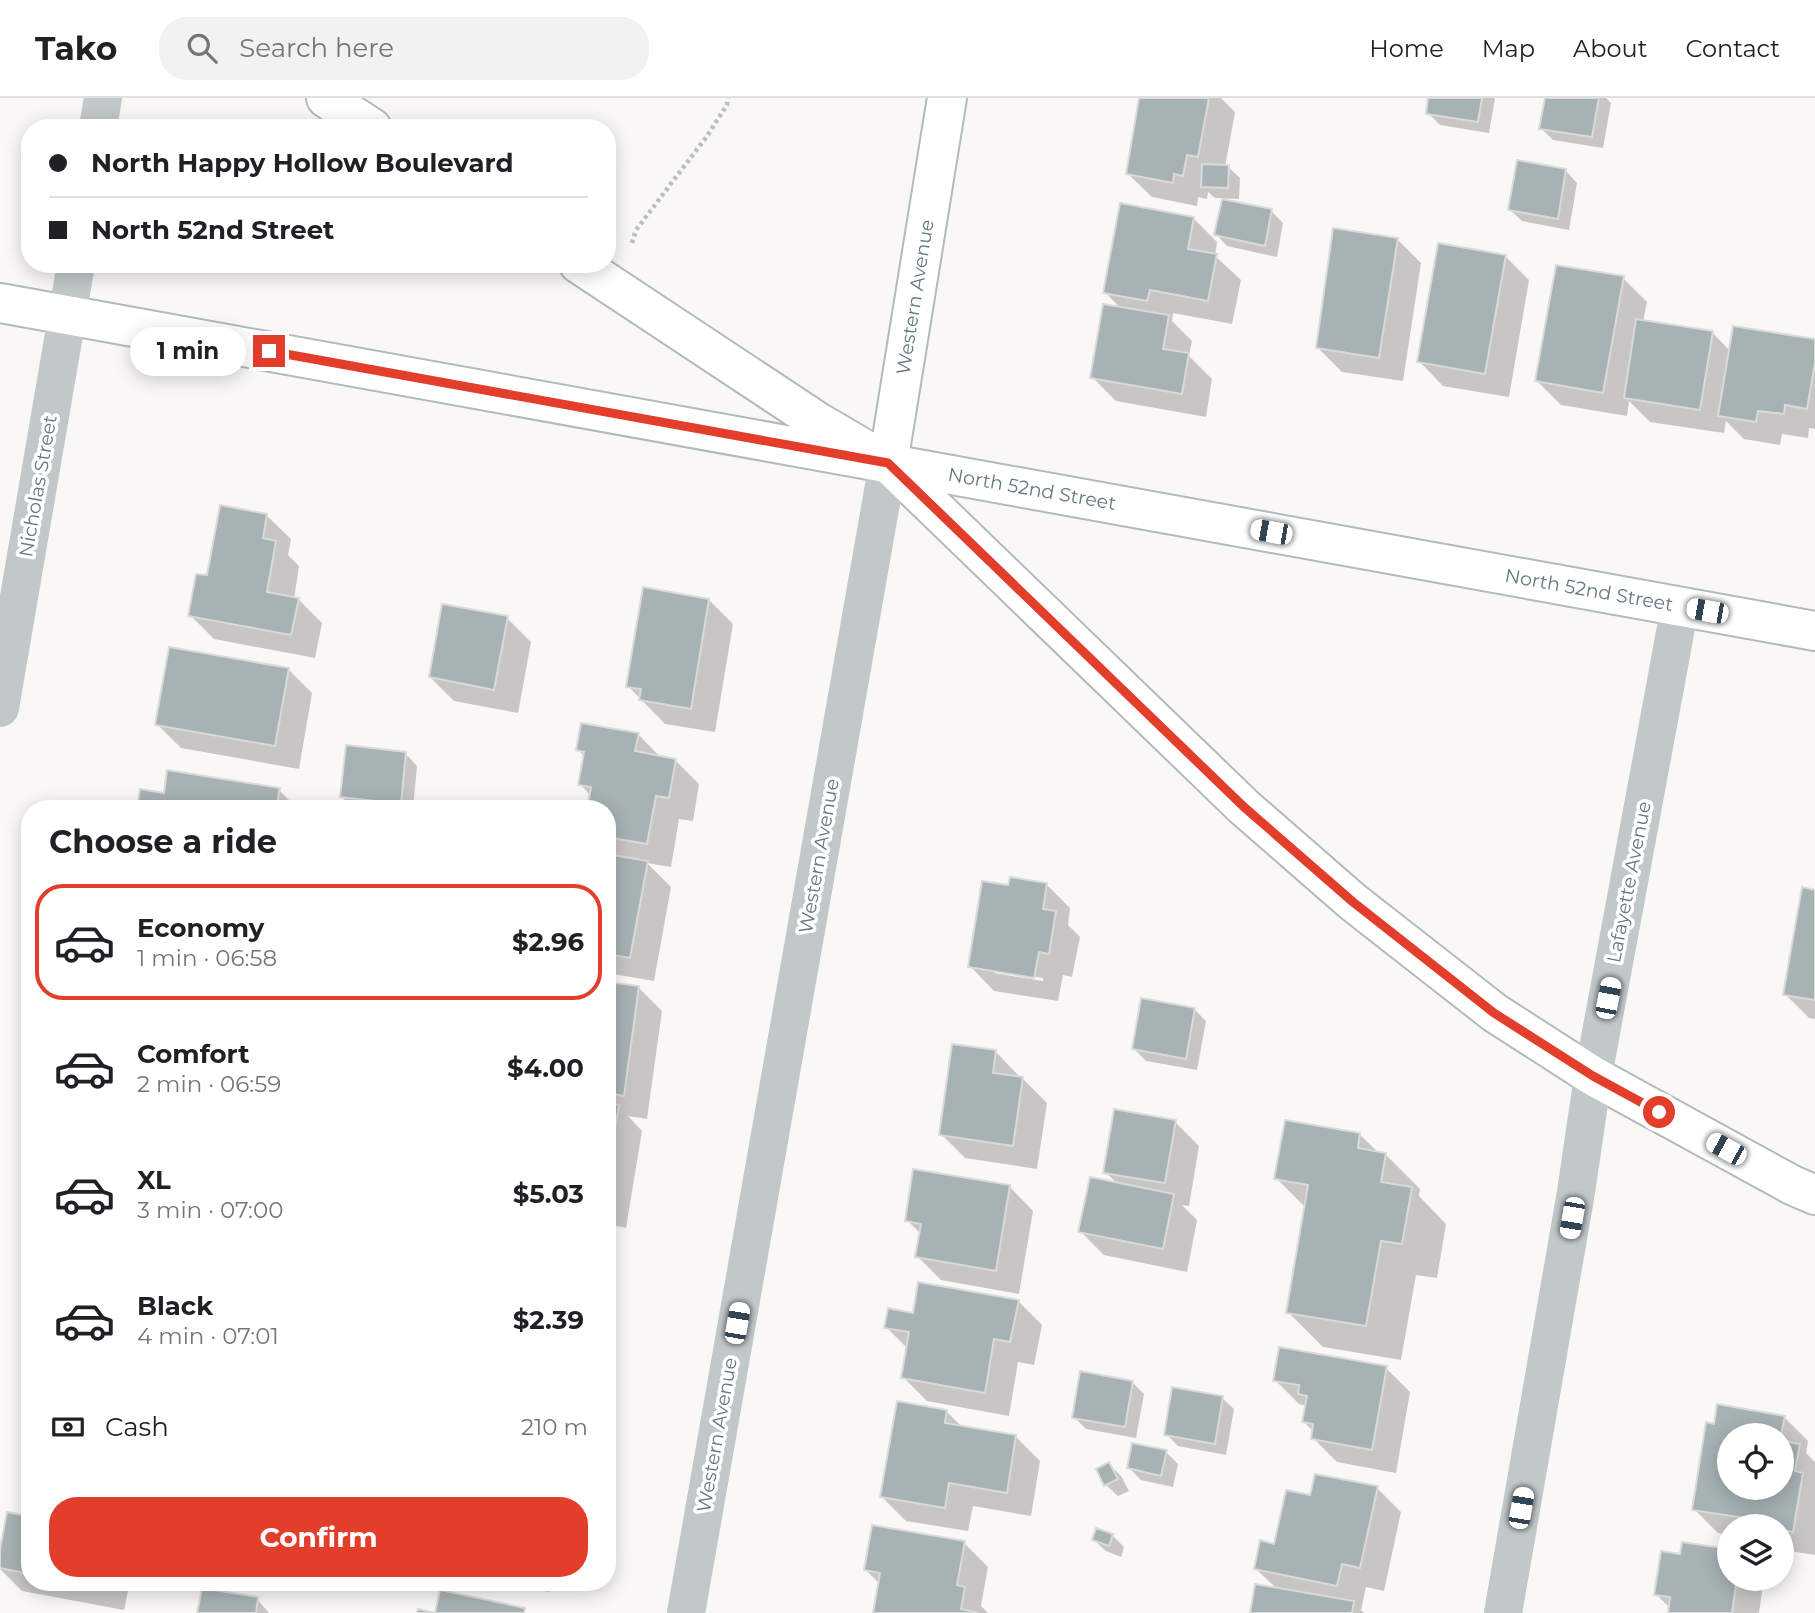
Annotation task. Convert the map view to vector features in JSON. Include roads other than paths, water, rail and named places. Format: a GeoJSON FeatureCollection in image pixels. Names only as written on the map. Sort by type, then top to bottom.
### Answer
{"type":"FeatureCollection","features":[{"type":"Feature","properties":{"kind":"street"},"geometry":{"type":"LineString","coordinates":[[100,119],[103,98]]}},
{"type":"Feature","properties":{"kind":"street"},"geometry":{"type":"LineString","coordinates":[[326,98],[358,119]]}},
{"type":"Feature","properties":{"kind":"street","name":"Western Avenue"},"geometry":{"type":"LineString","coordinates":[[686,1613],[888,463],[947,98]]}},
{"type":"Feature","properties":{"kind":"street","name":"Nicholas Street"},"geometry":{"type":"LineString","coordinates":[[0,708],[75,273]]}},
{"type":"Feature","properties":{"kind":"street"},"geometry":{"type":"LineString","coordinates":[[593,273],[817,422],[888,463],[1244,807],[1353,902],[1494,1013],[1593,1076],[1815,1195]]}},
{"type":"Feature","properties":{"kind":"street","name":"North 52nd Street"},"geometry":{"type":"LineString","coordinates":[[0,303],[1815,631]]}},
{"type":"Feature","properties":{"kind":"street","name":"Lafayette Avenue"},"geometry":{"type":"LineString","coordinates":[[1503,1613],[1576,1192],[1593,1076],[1680,606]]}}]}
